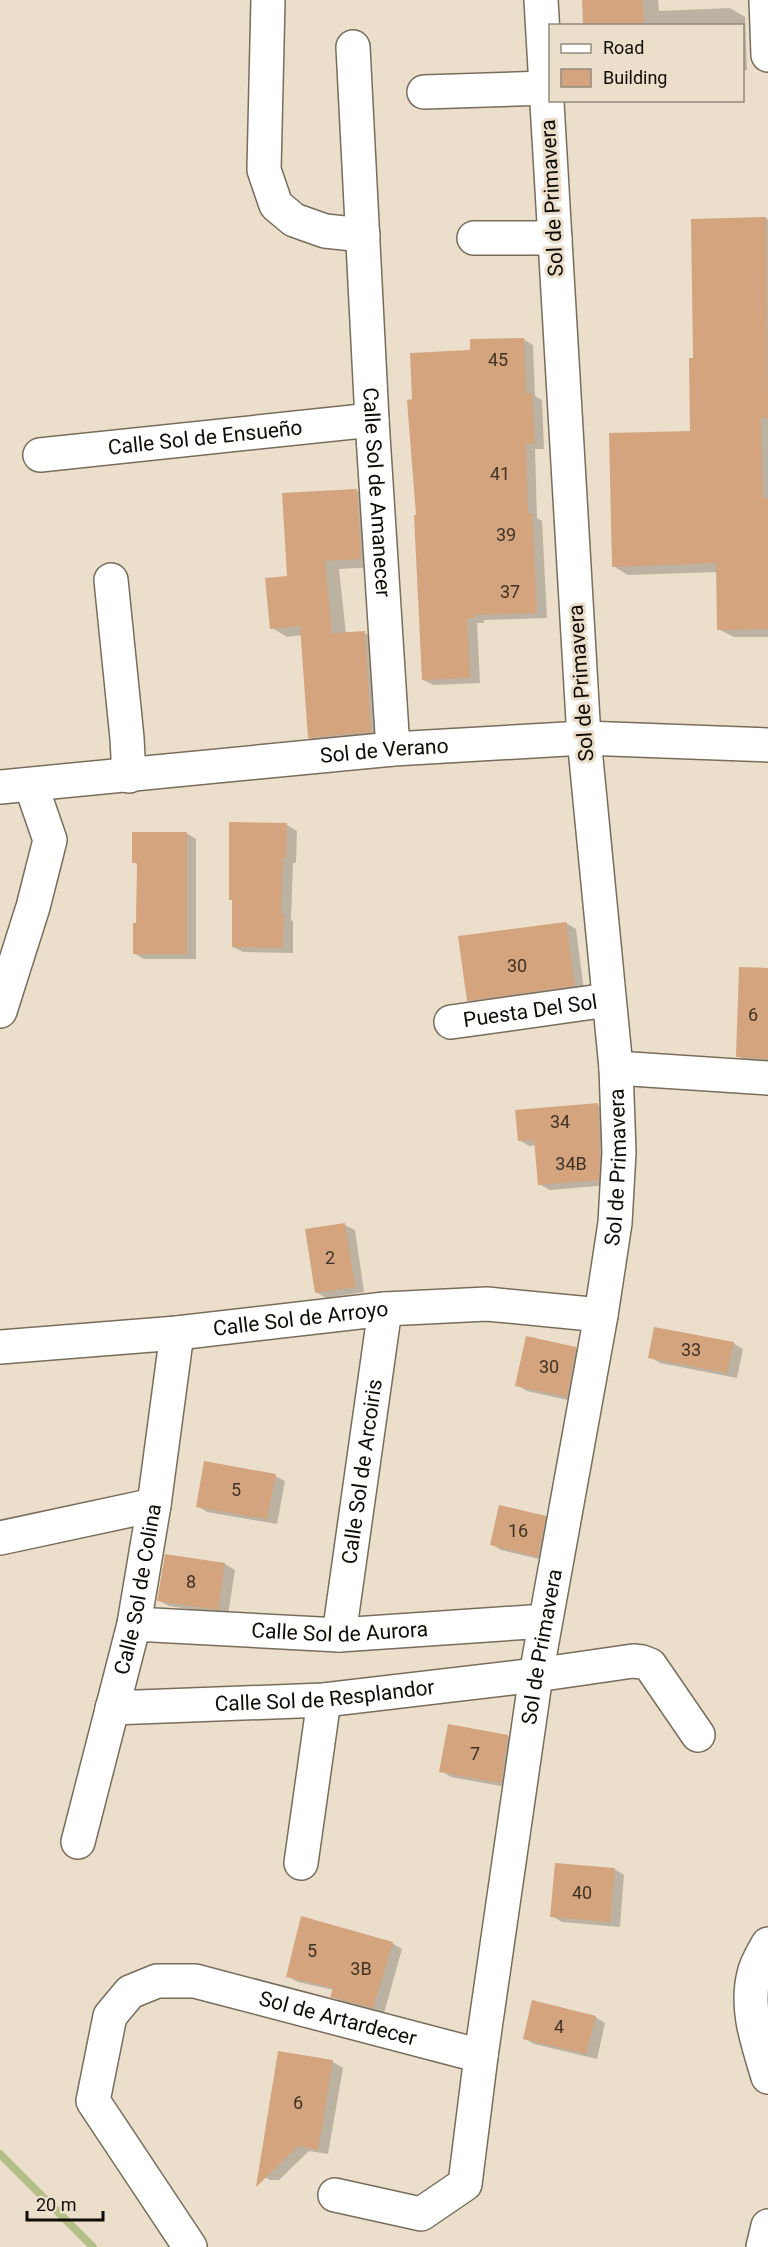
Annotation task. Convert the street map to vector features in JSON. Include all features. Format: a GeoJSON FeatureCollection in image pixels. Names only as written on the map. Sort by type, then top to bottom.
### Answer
{"type":"FeatureCollection","features":[{"type":"Feature","properties":{"kind":"street"},"geometry":{"type":"LineString","coordinates":[[268,0],[264,170],[276,205],[294,220],[325,231],[363,236]]}},
{"type":"Feature","properties":{"kind":"street","name":"Sol de Primavera"},"geometry":{"type":"LineString","coordinates":[[335,2194],[421,2214],[465,2184],[481,2056],[536,1675],[602,1315],[615,1223],[619,1152],[616,1068],[584,738],[541,0]]}},
{"type":"Feature","properties":{"kind":"street"},"geometry":{"type":"LineString","coordinates":[[766,0],[768,55]]}},
{"type":"Feature","properties":{"kind":"street","name":"Calle Sol de Amanecer"},"geometry":{"type":"LineString","coordinates":[[353,47],[372,420],[393,749]]}},
{"type":"Feature","properties":{"kind":"street"},"geometry":{"type":"LineString","coordinates":[[424,92],[546,88]]}},
{"type":"Feature","properties":{"kind":"street"},"geometry":{"type":"LineString","coordinates":[[474,238],[555,238]]}},
{"type":"Feature","properties":{"kind":"street","name":"Calle Sol de Ensueño"},"geometry":{"type":"LineString","coordinates":[[40,455],[372,420]]}},
{"type":"Feature","properties":{"kind":"street"},"geometry":{"type":"LineString","coordinates":[[111,580],[129,776]]}},
{"type":"Feature","properties":{"kind":"street","name":"Sol de Verano"},"geometry":{"type":"LineString","coordinates":[[15,786],[393,749],[584,738],[768,745]]}},
{"type":"Feature","properties":{"kind":"street"},"geometry":{"type":"LineString","coordinates":[[0,1011],[33,907],[50,840],[15,786]]}},
{"type":"Feature","properties":{"kind":"street","name":"Puesta Del Sol"},"geometry":{"type":"LineString","coordinates":[[451,1022],[608,1000]]}},
{"type":"Feature","properties":{"kind":"street"},"geometry":{"type":"LineString","coordinates":[[616,1068],[768,1078]]}},
{"type":"Feature","properties":{"kind":"street","name":"Calle Sol de Arroyo"},"geometry":{"type":"LineString","coordinates":[[0,1347],[177,1333],[385,1309],[487,1304],[602,1315]]}},
{"type":"Feature","properties":{"kind":"street","name":"Calle Sol de Arcoiris"},"geometry":{"type":"LineString","coordinates":[[339,1635],[385,1309]]}},
{"type":"Feature","properties":{"kind":"street","name":"Calle Sol de Colina"},"geometry":{"type":"LineString","coordinates":[[78,1842],[134,1623],[154,1504],[177,1333]]}},
{"type":"Feature","properties":{"kind":"street"},"geometry":{"type":"LineString","coordinates":[[0,1538],[154,1504]]}},
{"type":"Feature","properties":{"kind":"street","name":"Calle Sol de Aurora"},"geometry":{"type":"LineString","coordinates":[[134,1623],[339,1635],[545,1621]]}},
{"type":"Feature","properties":{"kind":"street","name":"Calle Sol de Resplandor"},"geometry":{"type":"LineString","coordinates":[[112,1708],[324,1700],[633,1661],[650,1665],[698,1735]]}},
{"type":"Feature","properties":{"kind":"street"},"geometry":{"type":"LineString","coordinates":[[301,1863],[324,1700]]}},
{"type":"Feature","properties":{"kind":"street"},"geometry":{"type":"LineString","coordinates":[[768,1944],[754,1973],[750,2002],[754,2030],[768,2077]]}},
{"type":"Feature","properties":{"kind":"street","name":"Sol de Artardecer"},"geometry":{"type":"LineString","coordinates":[[190,2247],[93,2101],[110,2016],[130,1992],[157,1981],[195,1981],[481,2056]]}},
{"type":"Feature","properties":{"kind":"street"},"geometry":{"type":"LineString","coordinates":[[762,2247],[768,2226]]}},
{"type":"Feature","properties":{"kind":"building"},"geometry":{"type":"Polygon","coordinates":[[[582,0],[643,0],[644,24],[583,24],[582,0]]]}},
{"type":"Feature","properties":{"kind":"building"},"geometry":{"type":"Polygon","coordinates":[[[766,217],[768,418],[761,418],[763,498],[768,498],[768,629],[717,630],[716,563],[612,567],[609,433],[690,431],[689,358],[693,358],[691,219],[766,217]]]}},
{"type":"Feature","properties":{"kind":"building"},"geometry":{"type":"Polygon","coordinates":[[[524,338],[526,393],[532,393],[535,444],[526,444],[528,513],[532,513],[537,613],[474,615],[475,618],[467,618],[470,678],[422,680],[414,515],[416,515],[407,400],[412,399],[410,353],[470,350],[470,339],[524,338]]]}},
{"type":"Feature","properties":{"kind":"building"},"geometry":{"type":"Polygon","coordinates":[[[357,489],[361,559],[325,561],[332,633],[365,631],[371,732],[308,738],[300,626],[270,629],[265,578],[287,576],[282,493],[357,489]]]}},
{"type":"Feature","properties":{"kind":"building"},"geometry":{"type":"Polygon","coordinates":[[[229,822],[287,823],[281,914],[284,914],[283,948],[232,947],[232,900],[229,900],[229,822]]]}},
{"type":"Feature","properties":{"kind":"building"},"geometry":{"type":"Polygon","coordinates":[[[132,832],[187,832],[187,954],[133,954],[137,863],[132,863],[132,832]]]}},
{"type":"Feature","properties":{"kind":"building"},"geometry":{"type":"Polygon","coordinates":[[[566,922],[575,986],[467,1001],[458,936],[566,922]]]}},
{"type":"Feature","properties":{"kind":"building"},"geometry":{"type":"Polygon","coordinates":[[[739,967],[768,968],[768,1059],[736,1057],[739,967]]]}},
{"type":"Feature","properties":{"kind":"building"},"geometry":{"type":"Polygon","coordinates":[[[598,1103],[599,1180],[538,1185],[534,1140],[518,1141],[515,1110],[598,1103]]]}},
{"type":"Feature","properties":{"kind":"building"},"geometry":{"type":"Polygon","coordinates":[[[345,1223],[355,1287],[315,1293],[305,1229],[345,1223]]]}},
{"type":"Feature","properties":{"kind":"building"},"geometry":{"type":"Polygon","coordinates":[[[654,1327],[734,1342],[727,1373],[648,1358],[654,1327]]]}},
{"type":"Feature","properties":{"kind":"building"},"geometry":{"type":"Polygon","coordinates":[[[526,1336],[576,1347],[567,1397],[515,1386],[526,1336]]]}},
{"type":"Feature","properties":{"kind":"building"},"geometry":{"type":"Polygon","coordinates":[[[204,1461],[276,1474],[267,1519],[196,1507],[204,1461]]]}},
{"type":"Feature","properties":{"kind":"building"},"geometry":{"type":"Polygon","coordinates":[[[499,1505],[546,1516],[538,1557],[490,1545],[499,1505]]]}},
{"type":"Feature","properties":{"kind":"building"},"geometry":{"type":"Polygon","coordinates":[[[165,1554],[225,1563],[218,1610],[157,1601],[165,1554]]]}},
{"type":"Feature","properties":{"kind":"building"},"geometry":{"type":"Polygon","coordinates":[[[448,1724],[508,1735],[501,1783],[439,1772],[448,1724]]]}},
{"type":"Feature","properties":{"kind":"building"},"geometry":{"type":"Polygon","coordinates":[[[555,1863],[615,1868],[610,1922],[550,1917],[555,1863]]]}},
{"type":"Feature","properties":{"kind":"building"},"geometry":{"type":"Polygon","coordinates":[[[301,1916],[393,1942],[373,2008],[330,1997],[333,1988],[286,1977],[301,1916]]]}},
{"type":"Feature","properties":{"kind":"building"},"geometry":{"type":"Polygon","coordinates":[[[532,2000],[596,2016],[586,2054],[523,2039],[532,2000]]]}},
{"type":"Feature","properties":{"kind":"building"},"geometry":{"type":"Polygon","coordinates":[[[278,2051],[333,2060],[318,2150],[298,2146],[256,2187],[278,2051]]]}},
{"type":"Feature","properties":{"kind":"waterway"},"geometry":{"type":"LineString","coordinates":[[0,2154],[93,2247]]}}]}
